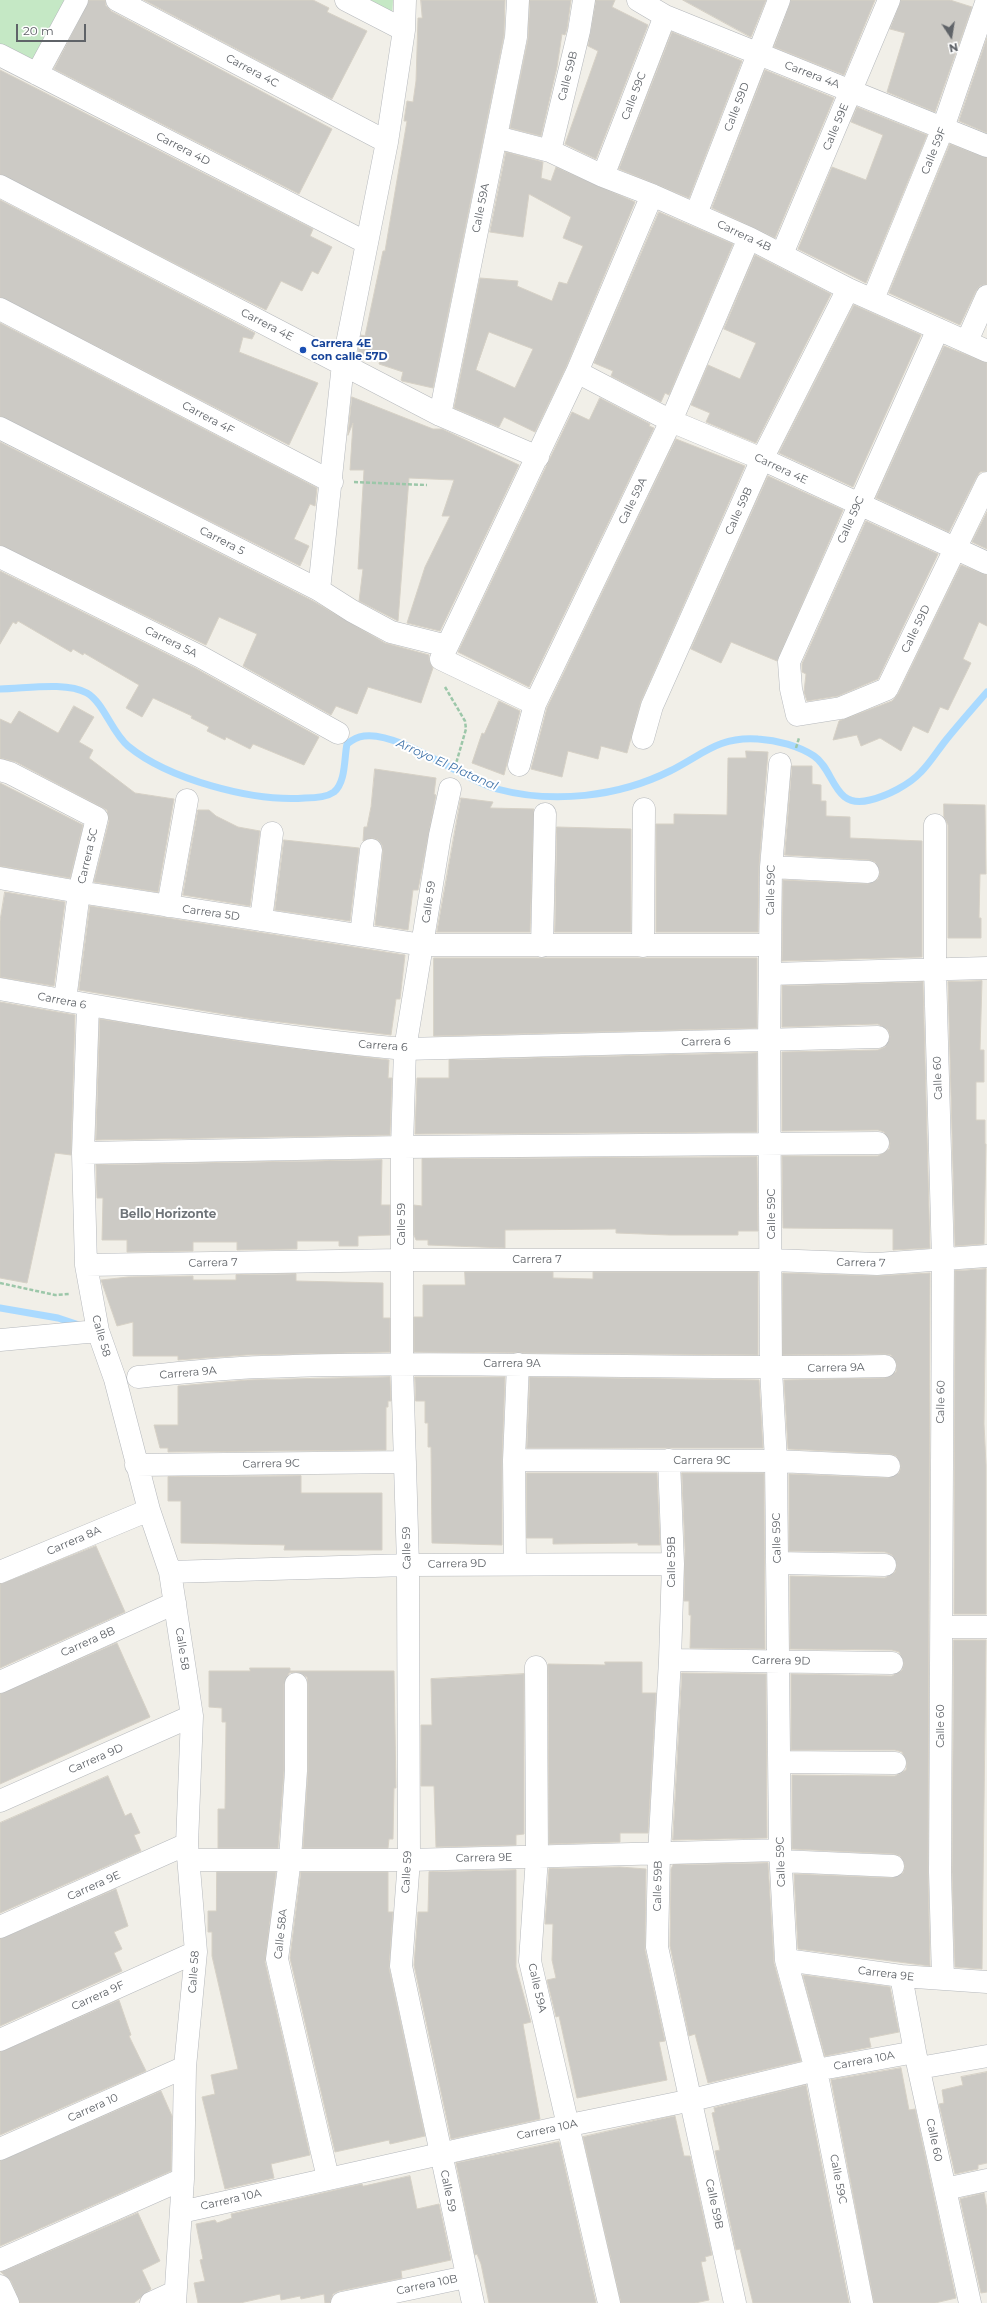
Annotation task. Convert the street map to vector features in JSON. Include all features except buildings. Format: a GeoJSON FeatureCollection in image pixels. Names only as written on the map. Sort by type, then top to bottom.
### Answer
{"type":"FeatureCollection","features":[{"type":"Feature","properties":{"kind":"street"},"geometry":{"type":"LineString","coordinates":[[37,74],[77,0]]}},
{"type":"Feature","properties":{"kind":"street","name":"Carrera 4C"},"geometry":{"type":"LineString","coordinates":[[117,0],[386,142]]}},
{"type":"Feature","properties":{"kind":"street"},"geometry":{"type":"LineString","coordinates":[[346,0],[404,30]]}},
{"type":"Feature","properties":{"kind":"street"},"geometry":{"type":"LineString","coordinates":[[319,590],[332,482],[343,364],[386,142],[404,30],[405,0]]}},
{"type":"Feature","properties":{"kind":"street","name":"Calle 59A"},"geometry":{"type":"LineString","coordinates":[[440,415],[516,37],[518,0]]}},
{"type":"Feature","properties":{"kind":"street","name":"Calle 59B"},"geometry":{"type":"LineString","coordinates":[[550,151],[579,31],[584,0]]}},
{"type":"Feature","properties":{"kind":"street","name":"Carrera 4A"},"geometry":{"type":"LineString","coordinates":[[638,0],[665,16],[987,146]]}},
{"type":"Feature","properties":{"kind":"street","name":"Calle 59D"},"geometry":{"type":"LineString","coordinates":[[696,214],[778,0]]}},
{"type":"Feature","properties":{"kind":"street","name":"Calle 59E"},"geometry":{"type":"LineString","coordinates":[[782,254],[852,91],[889,0]]}},
{"type":"Feature","properties":{"kind":"street","name":"Calle 59F"},"geometry":{"type":"LineString","coordinates":[[873,299],[943,128],[987,0]]}},
{"type":"Feature","properties":{"kind":"street","name":"Calle 59C"},"geometry":{"type":"LineString","coordinates":[[603,176],[665,16]]}},
{"type":"Feature","properties":{"kind":"street","name":"Carrera 4D"},"geometry":{"type":"LineString","coordinates":[[0,55],[367,243]]}},
{"type":"Feature","properties":{"kind":"street","name":"Carrera 4B"},"geometry":{"type":"LineString","coordinates":[[496,137],[550,151],[603,176],[652,194],[749,238],[848,289],[987,351]]}},
{"type":"Feature","properties":{"kind":"street","name":"Carrera 4E"},"geometry":{"type":"LineString","coordinates":[[0,186],[440,415],[538,457]]}},
{"type":"Feature","properties":{"kind":"street"},"geometry":{"type":"LineString","coordinates":[[444,652],[538,457],[577,372],[652,194]]}},
{"type":"Feature","properties":{"kind":"street","name":"Calle 59A"},"geometry":{"type":"LineString","coordinates":[[519,765],[535,704],[671,421],[749,238]]}},
{"type":"Feature","properties":{"kind":"street","name":"Calle 59B"},"geometry":{"type":"LineString","coordinates":[[643,738],[652,706],[762,459],[848,289]]}},
{"type":"Feature","properties":{"kind":"street"},"geometry":{"type":"LineString","coordinates":[[967,341],[987,296]]}},
{"type":"Feature","properties":{"kind":"street","name":"Carrera 4F"},"geometry":{"type":"LineString","coordinates":[[0,309],[332,482]]}},
{"type":"Feature","properties":{"kind":"street","name":"Calle 59C"},"geometry":{"type":"LineString","coordinates":[[798,725],[791,690],[789,662],[858,504],[938,329]]}},
{"type":"Feature","properties":{"kind":"street","name":"Carrera 4E"},"geometry":{"type":"LineString","coordinates":[[577,372],[671,421],[762,459],[987,563]]}},
{"type":"Feature","properties":{"kind":"street","name":"Carrera 5"},"geometry":{"type":"LineString","coordinates":[[0,428],[319,590],[352,611],[391,632],[444,652],[535,704]]}},
{"type":"Feature","properties":{"kind":"street","name":"Calle 59D"},"geometry":{"type":"LineString","coordinates":[[798,725],[887,689],[987,484]]}},
{"type":"Feature","properties":{"kind":"street","name":"Carrera 5A"},"geometry":{"type":"LineString","coordinates":[[0,557],[201,657],[338,733]]}},
{"type":"Feature","properties":{"kind":"street","name":"Calle 59C"},"geometry":{"type":"LineString","coordinates":[[787,760],[771,866],[769,1041],[772,1260],[771,1369],[776,1461],[781,1855],[786,1960],[816,2070],[862,2303]]}},
{"type":"Feature","properties":{"kind":"street","name":"Carrera 5C"},"geometry":{"type":"LineString","coordinates":[[0,770],[10,773],[97,818],[79,892],[65,1000]]}},
{"type":"Feature","properties":{"kind":"street","name":"Calle 59"},"geometry":{"type":"LineString","coordinates":[[450,789],[434,873],[405,1048],[402,1147],[402,1364],[408,1565],[409,1860],[401,1966],[466,2277],[473,2303]]}},
{"type":"Feature","properties":{"kind":"street"},"geometry":{"type":"LineString","coordinates":[[168,906],[187,800]]}},
{"type":"Feature","properties":{"kind":"street"},"geometry":{"type":"LineString","coordinates":[[643,946],[644,809]]}},
{"type":"Feature","properties":{"kind":"street"},"geometry":{"type":"LineString","coordinates":[[542,946],[545,814]]}},
{"type":"Feature","properties":{"kind":"street","name":"Calle 60"},"geometry":{"type":"LineString","coordinates":[[935,825],[935,969],[943,1261],[940,1872],[942,1979]]}},
{"type":"Feature","properties":{"kind":"street"},"geometry":{"type":"LineString","coordinates":[[260,920],[272,833]]}},
{"type":"Feature","properties":{"kind":"street"},"geometry":{"type":"LineString","coordinates":[[361,935],[371,850]]}},
{"type":"Feature","properties":{"kind":"street"},"geometry":{"type":"LineString","coordinates":[[771,866],[868,872]]}},
{"type":"Feature","properties":{"kind":"street","name":"Carrera 5D"},"geometry":{"type":"LineString","coordinates":[[0,878],[79,892],[423,945],[770,945]]}},
{"type":"Feature","properties":{"kind":"street"},"geometry":{"type":"LineString","coordinates":[[770,974],[987,968]]}},
{"type":"Feature","properties":{"kind":"street","name":"Carrera 6"},"geometry":{"type":"LineString","coordinates":[[0,989],[65,1000],[88,1006],[344,1043],[405,1048],[769,1041],[878,1037]]}},
{"type":"Feature","properties":{"kind":"street","name":"Calle 58"},"geometry":{"type":"LineString","coordinates":[[88,1006],[83,1154],[86,1265],[98,1331],[115,1379],[136,1465],[149,1510],[170,1572],[192,1716],[188,1852],[196,1952],[185,2067],[181,2212],[175,2298]]}},
{"type":"Feature","properties":{"kind":"street"},"geometry":{"type":"LineString","coordinates":[[83,1154],[402,1147],[878,1143]]}},
{"type":"Feature","properties":{"kind":"street","name":"Carrera 7"},"geometry":{"type":"LineString","coordinates":[[86,1265],[402,1260],[772,1260],[877,1264],[943,1261],[987,1256]]}},
{"type":"Feature","properties":{"kind":"street"},"geometry":{"type":"LineString","coordinates":[[0,1340],[98,1331]]}},
{"type":"Feature","properties":{"kind":"street","name":"Carrera 9A"},"geometry":{"type":"LineString","coordinates":[[138,1377],[261,1367],[402,1364],[518,1364],[771,1369],[885,1366]]}},
{"type":"Feature","properties":{"kind":"street"},"geometry":{"type":"LineString","coordinates":[[515,1564],[514,1460],[518,1364]]}},
{"type":"Feature","properties":{"kind":"street","name":"Carrera 9C"},"geometry":{"type":"LineString","coordinates":[[514,1460],[776,1461],[889,1466]]}},
{"type":"Feature","properties":{"kind":"street","name":"Calle 59B"},"geometry":{"type":"LineString","coordinates":[[669,1460],[673,1564],[670,1660],[659,1854],[657,1947],[692,2100],[735,2303]]}},
{"type":"Feature","properties":{"kind":"street","name":"Carrera 9C"},"geometry":{"type":"LineString","coordinates":[[136,1465],[405,1462]]}},
{"type":"Feature","properties":{"kind":"street","name":"Carrera 8A"},"geometry":{"type":"LineString","coordinates":[[0,1572],[149,1510]]}},
{"type":"Feature","properties":{"kind":"street"},"geometry":{"type":"LineString","coordinates":[[777,1563],[885,1565]]}},
{"type":"Feature","properties":{"kind":"street","name":"Carrera 9D"},"geometry":{"type":"LineString","coordinates":[[170,1572],[408,1565],[673,1564]]}},
{"type":"Feature","properties":{"kind":"street","name":"Carrera 8B"},"geometry":{"type":"LineString","coordinates":[[0,1682],[175,1603]]}},
{"type":"Feature","properties":{"kind":"street"},"geometry":{"type":"LineString","coordinates":[[942,1627],[987,1627]]}},
{"type":"Feature","properties":{"kind":"street","name":"Carrera 9D"},"geometry":{"type":"LineString","coordinates":[[670,1660],[892,1663]]}},
{"type":"Feature","properties":{"kind":"street","name":"Calle 59A"},"geometry":{"type":"LineString","coordinates":[[536,1667],[537,1857],[530,1961],[570,2125],[609,2303]]}},
{"type":"Feature","properties":{"kind":"street","name":"Calle 58A"},"geometry":{"type":"LineString","coordinates":[[296,1684],[296,1771],[290,1859],[277,1960],[328,2178]]}},
{"type":"Feature","properties":{"kind":"street","name":"Carrera 9D"},"geometry":{"type":"LineString","coordinates":[[0,1802],[192,1716]]}},
{"type":"Feature","properties":{"kind":"street"},"geometry":{"type":"LineString","coordinates":[[780,1762],[895,1763]]}},
{"type":"Feature","properties":{"kind":"street","name":"Carrera 9E"},"geometry":{"type":"LineString","coordinates":[[0,1927],[188,1852],[290,1859],[409,1860],[659,1854],[781,1855],[893,1866]]}},
{"type":"Feature","properties":{"kind":"street","name":"Carrera 9F"},"geometry":{"type":"LineString","coordinates":[[0,2040],[196,1952]]}},
{"type":"Feature","properties":{"kind":"street","name":"Carrera 9E"},"geometry":{"type":"LineString","coordinates":[[786,1960],[901,1976],[987,1982]]}},
{"type":"Feature","properties":{"kind":"street","name":"Calle 60"},"geometry":{"type":"LineString","coordinates":[[901,1976],[917,2060],[970,2303]]}},
{"type":"Feature","properties":{"kind":"street","name":"Carrera 10A"},"geometry":{"type":"LineString","coordinates":[[181,2212],[328,2178],[692,2100],[816,2070],[917,2060],[987,2056]]}},
{"type":"Feature","properties":{"kind":"street","name":"Carrera 10"},"geometry":{"type":"LineString","coordinates":[[0,2149],[185,2067]]}},
{"type":"Feature","properties":{"kind":"street"},"geometry":{"type":"LineString","coordinates":[[0,2260],[182,2179]]}},
{"type":"Feature","properties":{"kind":"street"},"geometry":{"type":"LineString","coordinates":[[945,2189],[987,2180]]}},
{"type":"Feature","properties":{"kind":"street","name":"Carrera 10B"},"geometry":{"type":"LineString","coordinates":[[342,2303],[466,2277]]}},
{"type":"Feature","properties":{"kind":"street"},"geometry":{"type":"LineString","coordinates":[[0,2286],[8,2303]]}},
{"type":"Feature","properties":{"kind":"street"},"geometry":{"type":"LineString","coordinates":[[151,2303],[175,2298]]}},
{"type":"Feature","properties":{"kind":"path"},"geometry":{"type":"LineString","coordinates":[[332,482],[427,485]]}},
{"type":"Feature","properties":{"kind":"path"},"geometry":{"type":"LineString","coordinates":[[444,652],[445,688],[465,721],[466,729],[450,789]]}},
{"type":"Feature","properties":{"kind":"path"},"geometry":{"type":"LineString","coordinates":[[787,760],[798,725]]}},
{"type":"Feature","properties":{"kind":"path"},"geometry":{"type":"LineString","coordinates":[[0,1283],[55,1295],[91,1293]]}},
{"type":"Feature","properties":{"kind":"green space"},"geometry":{"type":"Polygon","coordinates":[[[0,0],[70,0],[37,66],[0,46],[0,0]]]}},
{"type":"Feature","properties":{"kind":"green space"},"geometry":{"type":"Polygon","coordinates":[[[357,0],[393,0],[392,19],[357,0]]]}},
{"type":"Feature","properties":{"kind":"waterway","name":"Arroyo El Platanal"},"geometry":{"type":"LineString","coordinates":[[0,689],[44,686],[78,689],[87,693],[93,698],[122,740],[145,758],[165,769],[212,786],[261,796],[312,798],[331,794],[338,788],[343,776],[347,744],[359,737],[364,736],[378,736],[395,741],[412,748],[466,776],[497,789],[518,794],[563,797],[607,792],[629,787],[670,771],[721,744],[732,740],[758,739],[780,742],[795,746],[808,752],[821,762],[842,794],[849,799],[858,802],[870,800],[890,793],[904,786],[916,777],[928,765],[946,740],[987,692]]}},
{"type":"Feature","properties":{"kind":"waterway"},"geometry":{"type":"LineString","coordinates":[[0,1308],[58,1318],[79,1325]]}},
{"type":"Feature","properties":{"kind":"place","name":"Carrera 4E con calle 57D"},"geometry":{"type":"Point","coordinates":[303,350]}},
{"type":"Feature","properties":{"kind":"district","name":"Bello Horizonte"},"geometry":{"type":"Point","coordinates":[168,1214]}}]}
